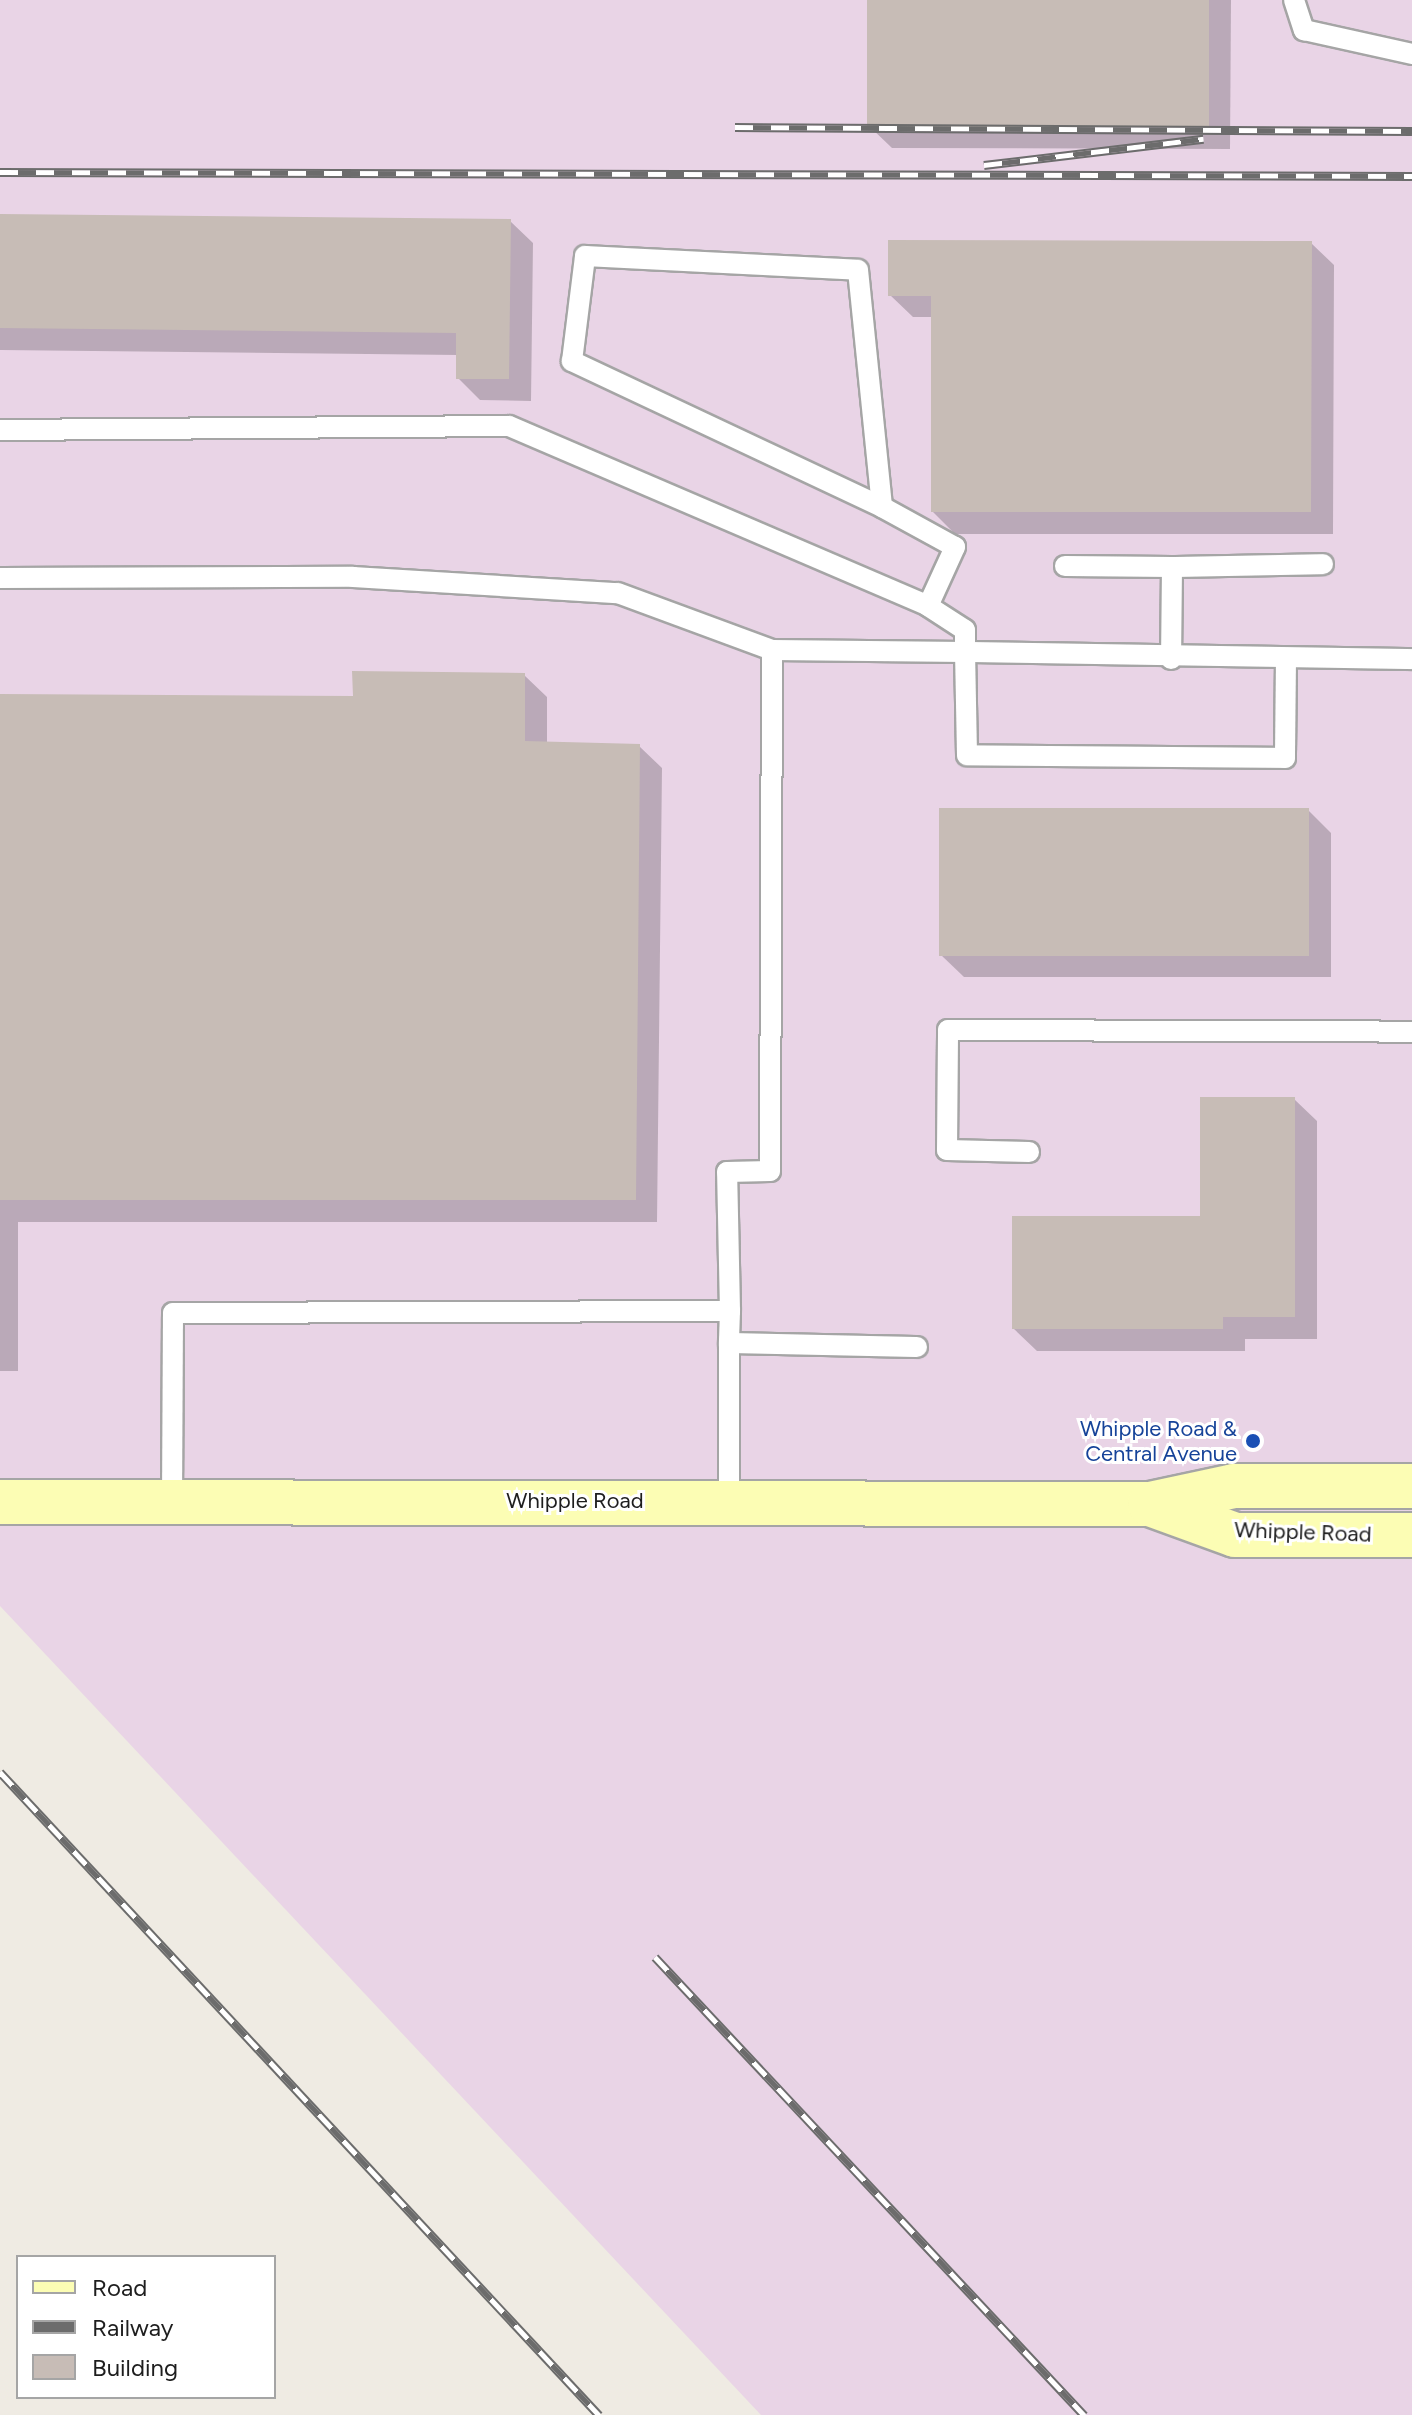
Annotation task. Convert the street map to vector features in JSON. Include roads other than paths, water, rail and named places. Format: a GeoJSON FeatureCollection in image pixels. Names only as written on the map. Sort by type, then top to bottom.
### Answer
{"type":"FeatureCollection","features":[{"type":"Feature","properties":{"kind":"main road","name":"Whipple Road"},"geometry":{"type":"LineString","coordinates":[[0,1502],[729,1500],[1150,1504],[1234,1486],[1412,1486]]}},
{"type":"Feature","properties":{"kind":"main road","name":"Whipple Road"},"geometry":{"type":"LineString","coordinates":[[1150,1504],[1235,1535],[1412,1535]]}},
{"type":"Feature","properties":{"kind":"lane"},"geometry":{"type":"LineString","coordinates":[[1294,0],[1304,30],[1412,54]]}},
{"type":"Feature","properties":{"kind":"lane"},"geometry":{"type":"LineString","coordinates":[[882,507],[858,270],[585,256],[572,361],[882,507],[955,547],[928,606]]}},
{"type":"Feature","properties":{"kind":"lane"},"geometry":{"type":"LineString","coordinates":[[0,430],[509,426],[928,606],[965,630],[967,755],[1285,758],[1286,659]]}},
{"type":"Feature","properties":{"kind":"lane"},"geometry":{"type":"LineString","coordinates":[[1065,566],[1323,564]]}},
{"type":"Feature","properties":{"kind":"lane"},"geometry":{"type":"LineString","coordinates":[[1171,659],[1172,567]]}},
{"type":"Feature","properties":{"kind":"lane"},"geometry":{"type":"LineString","coordinates":[[0,578],[353,577],[618,593],[772,650],[1171,659],[1412,659]]}},
{"type":"Feature","properties":{"kind":"lane"},"geometry":{"type":"LineString","coordinates":[[729,1500],[727,1172],[770,1171],[772,650]]}},
{"type":"Feature","properties":{"kind":"lane"},"geometry":{"type":"LineString","coordinates":[[1029,1152],[947,1150],[948,1030],[1412,1032]]}},
{"type":"Feature","properties":{"kind":"lane"},"geometry":{"type":"LineString","coordinates":[[172,1502],[173,1313],[730,1311]]}},
{"type":"Feature","properties":{"kind":"lane"},"geometry":{"type":"LineString","coordinates":[[729,1343],[917,1347]]}},
{"type":"Feature","properties":{"kind":"railway"},"geometry":{"type":"LineString","coordinates":[[735,127],[1412,131]]}},
{"type":"Feature","properties":{"kind":"railway"},"geometry":{"type":"LineString","coordinates":[[984,165],[1203,139]]}},
{"type":"Feature","properties":{"kind":"railway"},"geometry":{"type":"LineString","coordinates":[[0,172],[1412,176]]}},
{"type":"Feature","properties":{"kind":"railway"},"geometry":{"type":"LineString","coordinates":[[0,1772],[599,2415]]}},
{"type":"Feature","properties":{"kind":"railway"},"geometry":{"type":"LineString","coordinates":[[655,1957],[1084,2415]]}},
{"type":"Feature","properties":{"kind":"place","name":"Whipple Road & Central Avenue"},"geometry":{"type":"Point","coordinates":[1253,1441]}}]}
